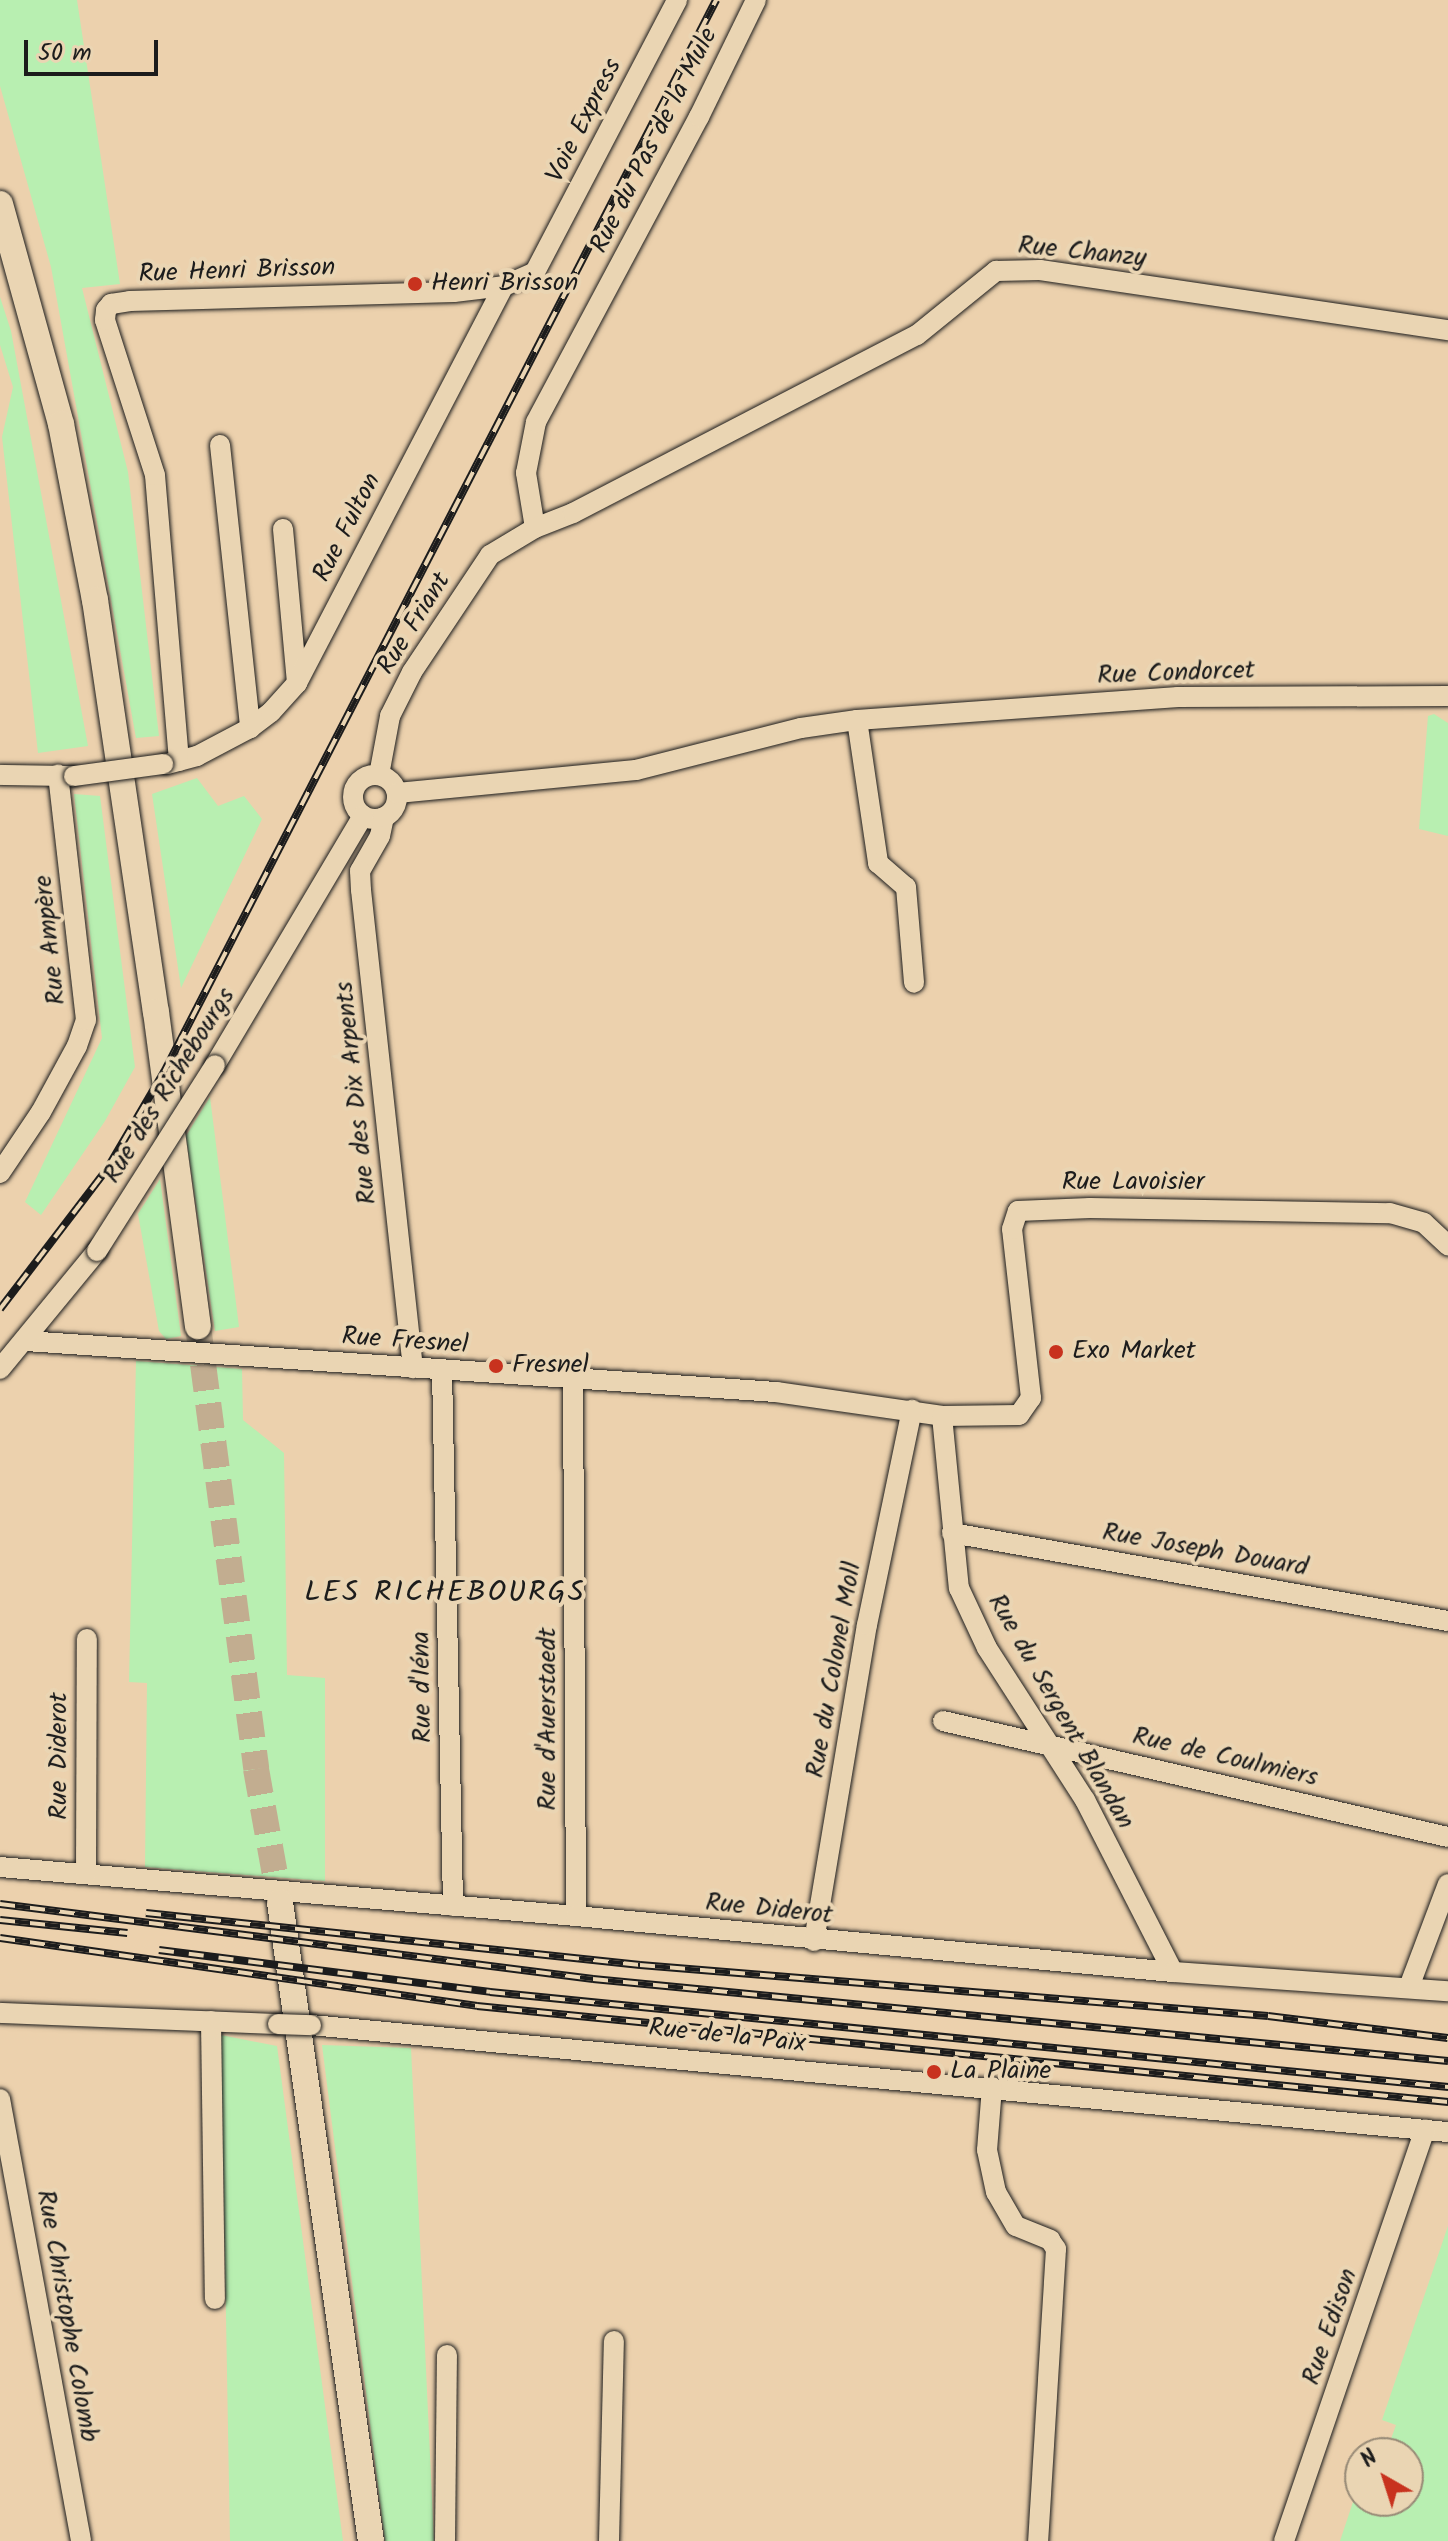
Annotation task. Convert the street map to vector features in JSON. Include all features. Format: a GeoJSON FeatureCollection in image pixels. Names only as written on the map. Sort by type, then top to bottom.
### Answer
{"type":"FeatureCollection","features":[{"type":"Feature","properties":{"kind":"main road"},"geometry":{"type":"LineString","coordinates":[[0,204],[61,424],[95,600],[156,1012],[198,1326]]}},
{"type":"Feature","properties":{"kind":"main road"},"geometry":{"type":"LineString","coordinates":[[280,1902],[371,2541]]}},
{"type":"Feature","properties":{"kind":"street","name":"Voie Express"},"geometry":{"type":"LineString","coordinates":[[540,267],[677,0]]}},
{"type":"Feature","properties":{"kind":"street","name":"Rue du Pas de la Mule"},"geometry":{"type":"LineString","coordinates":[[535,528],[526,473],[536,422],[699,117],[756,0]]}},
{"type":"Feature","properties":{"kind":"street","name":"Rue Henri Brisson"},"geometry":{"type":"LineString","coordinates":[[180,760],[155,475],[105,320],[106,310],[111,304],[130,301],[367,295],[504,286],[540,267]]}},
{"type":"Feature","properties":{"kind":"street","name":"Rue Chanzy"},"geometry":{"type":"LineString","coordinates":[[535,528],[573,513],[917,335],[996,271],[1040,270],[1448,330]]}},
{"type":"Feature","properties":{"kind":"street","name":"Rue Fulton"},"geometry":{"type":"LineString","coordinates":[[180,760],[250,728],[271,712],[297,683],[504,286]]}},
{"type":"Feature","properties":{"kind":"street"},"geometry":{"type":"LineString","coordinates":[[220,445],[250,728]]}},
{"type":"Feature","properties":{"kind":"street","name":"Rue Friant"},"geometry":{"type":"LineString","coordinates":[[379,775],[390,716],[412,672],[490,555],[535,528]]}},
{"type":"Feature","properties":{"kind":"street"},"geometry":{"type":"LineString","coordinates":[[283,529],[297,683]]}},
{"type":"Feature","properties":{"kind":"street","name":"Rue Condorcet"},"geometry":{"type":"LineString","coordinates":[[397,793],[636,770],[801,728],[857,720],[1178,697],[1448,696]]}},
{"type":"Feature","properties":{"kind":"street"},"geometry":{"type":"LineString","coordinates":[[857,720],[878,863],[906,887],[914,983]]}},
{"type":"Feature","properties":{"kind":"street"},"geometry":{"type":"LineString","coordinates":[[0,775],[66,776],[180,760]]}},
{"type":"Feature","properties":{"kind":"street"},"geometry":{"type":"LineString","coordinates":[[327,879],[350,884],[361,877],[360,871],[380,836],[384,817],[395,807],[397,793],[391,781],[379,775],[366,777],[354,792],[355,806],[363,816],[384,817]]}},
{"type":"Feature","properties":{"kind":"street","name":"Rue Ampère"},"geometry":{"type":"LineString","coordinates":[[0,1173],[41,1112],[77,1046],[86,1020],[66,776]]}},
{"type":"Feature","properties":{"kind":"street","name":"Rue des Richebourgs"},"geometry":{"type":"LineString","coordinates":[[0,1369],[97,1251],[215,1065],[363,816]]}},
{"type":"Feature","properties":{"kind":"street","name":"Rue des Dix Arpents"},"geometry":{"type":"LineString","coordinates":[[361,877],[413,1368]]}},
{"type":"Feature","properties":{"kind":"street","name":"Rue Lavoisier"},"geometry":{"type":"LineString","coordinates":[[1019,1415],[1031,1398],[1012,1229],[1018,1211],[1090,1208],[1390,1213],[1424,1223],[1447,1238]]}},
{"type":"Feature","properties":{"kind":"street","name":"Rue Fresnel"},"geometry":{"type":"LineString","coordinates":[[26,1341],[776,1392],[942,1416],[1019,1415]]}},
{"type":"Feature","properties":{"kind":"street","name":"Rue d'Iéna"},"geometry":{"type":"LineString","coordinates":[[442,1370],[453,1906]]}},
{"type":"Feature","properties":{"kind":"street","name":"Rue d'Auerstaedt"},"geometry":{"type":"LineString","coordinates":[[573,1378],[576,1916]]}},
{"type":"Feature","properties":{"kind":"street","name":"Rue du Colonel Moll"},"geometry":{"type":"LineString","coordinates":[[814,1941],[867,1625],[912,1410]]}},
{"type":"Feature","properties":{"kind":"street","name":"Rue du Sergent Blandan"},"geometry":{"type":"LineString","coordinates":[[942,1416],[959,1588],[987,1648],[1085,1800],[1173,1972]]}},
{"type":"Feature","properties":{"kind":"street","name":"Rue Joseph Douard"},"geometry":{"type":"LineString","coordinates":[[952,1533],[1448,1621]]}},
{"type":"Feature","properties":{"kind":"street","name":"Rue Diderot"},"geometry":{"type":"LineString","coordinates":[[86,1874],[87,1639]]}},
{"type":"Feature","properties":{"kind":"street","name":"Rue de Coulmiers"},"geometry":{"type":"LineString","coordinates":[[943,1721],[1448,1837]]}},
{"type":"Feature","properties":{"kind":"street","name":"Rue Diderot"},"geometry":{"type":"LineString","coordinates":[[0,1867],[576,1916],[814,1941],[1173,1972],[1448,1991]]}},
{"type":"Feature","properties":{"kind":"street"},"geometry":{"type":"LineString","coordinates":[[1409,1987],[1448,1884]]}},
{"type":"Feature","properties":{"kind":"street","name":"Rue de la Paix"},"geometry":{"type":"LineString","coordinates":[[0,2013],[311,2025],[1448,2132]]}},
{"type":"Feature","properties":{"kind":"street"},"geometry":{"type":"LineString","coordinates":[[211,2021],[215,2299]]}},
{"type":"Feature","properties":{"kind":"street"},"geometry":{"type":"LineString","coordinates":[[992,2087],[987,2150],[996,2192],[1016,2226],[1050,2240],[1056,2249],[1038,2541]]}},
{"type":"Feature","properties":{"kind":"street","name":"Rue Christophe Colomb"},"geometry":{"type":"LineString","coordinates":[[0,2099],[81,2541]]}},
{"type":"Feature","properties":{"kind":"street"},"geometry":{"type":"LineString","coordinates":[[1425,2129],[1448,2146]]}},
{"type":"Feature","properties":{"kind":"street","name":"Rue Edison"},"geometry":{"type":"LineString","coordinates":[[1284,2541],[1425,2129]]}},
{"type":"Feature","properties":{"kind":"street"},"geometry":{"type":"LineString","coordinates":[[609,2541],[614,2341]]}},
{"type":"Feature","properties":{"kind":"street"},"geometry":{"type":"LineString","coordinates":[[445,2541],[447,2355]]}},
{"type":"Feature","properties":{"kind":"green space"},"geometry":{"type":"Polygon","coordinates":[[[0,0],[77,0],[120,284],[82,288],[128,472],[159,736],[136,738],[51,267],[0,86],[0,0]]]}},
{"type":"Feature","properties":{"kind":"green space"},"geometry":{"type":"Polygon","coordinates":[[[0,297],[11,331],[88,746],[38,753],[2,437],[13,387],[0,345],[0,297]]]}},
{"type":"Feature","properties":{"kind":"green space"},"geometry":{"type":"Polygon","coordinates":[[[1434,714],[1448,723],[1448,836],[1419,829],[1428,716],[1434,714]]]}},
{"type":"Feature","properties":{"kind":"green space"},"geometry":{"type":"Polygon","coordinates":[[[197,778],[218,806],[244,796],[262,819],[181,988],[152,794],[197,778]]]}},
{"type":"Feature","properties":{"kind":"green space"},"geometry":{"type":"Polygon","coordinates":[[[74,794],[100,796],[135,1067],[105,1121],[41,1215],[25,1202],[102,1038],[74,794]]]}},
{"type":"Feature","properties":{"kind":"green space"},"geometry":{"type":"Polygon","coordinates":[[[210,1097],[239,1327],[215,1331],[186,1136],[210,1097]]]}},
{"type":"Feature","properties":{"kind":"green space"},"geometry":{"type":"Polygon","coordinates":[[[160,1179],[181,1336],[166,1339],[159,1331],[138,1214],[160,1179]]]}},
{"type":"Feature","properties":{"kind":"green space"},"geometry":{"type":"Polygon","coordinates":[[[136,1361],[242,1369],[243,1420],[284,1453],[287,1675],[325,1678],[325,1881],[145,1867],[147,1683],[129,1682],[136,1361]]]}},
{"type":"Feature","properties":{"kind":"green space"},"geometry":{"type":"Polygon","coordinates":[[[221,2035],[277,2046],[343,2541],[230,2541],[221,2035]]]}},
{"type":"Feature","properties":{"kind":"green space"},"geometry":{"type":"Polygon","coordinates":[[[322,2045],[411,2048],[434,2541],[385,2541],[322,2045]]]}},
{"type":"Feature","properties":{"kind":"green space"},"geometry":{"type":"Polygon","coordinates":[[[1448,2226],[1448,2541],[1340,2541],[1348,2517],[1424,2517],[1424,2437],[1392,2437],[1396,2425],[1382,2420],[1448,2226]]]}},
{"type":"Feature","properties":{"kind":"tunnel"},"geometry":{"type":"LineString","coordinates":[[198,1326],[256,1769],[280,1902]]}},
{"type":"Feature","properties":{"kind":"railway"},"geometry":{"type":"LineString","coordinates":[[0,1309],[107,1169],[164,1072],[716,0]]}},
{"type":"Feature","properties":{"kind":"railway"},"geometry":{"type":"LineString","coordinates":[[0,1904],[593,1979],[1448,2061]]}},
{"type":"Feature","properties":{"kind":"railway"},"geometry":{"type":"LineString","coordinates":[[146,1913],[640,1965],[1268,2016],[1448,2038]]}},
{"type":"Feature","properties":{"kind":"railway"},"geometry":{"type":"LineString","coordinates":[[0,1920],[127,1933]]}},
{"type":"Feature","properties":{"kind":"railway"},"geometry":{"type":"LineString","coordinates":[[0,1938],[477,2006],[1448,2102]]}},
{"type":"Feature","properties":{"kind":"railway"},"geometry":{"type":"LineString","coordinates":[[159,1950],[490,1992],[1448,2087]]}},
{"type":"Feature","properties":{"kind":"place","name":"Henri Brisson"},"geometry":{"type":"Point","coordinates":[415,284]}},
{"type":"Feature","properties":{"kind":"place","name":"Exo Market"},"geometry":{"type":"Point","coordinates":[1056,1352]}},
{"type":"Feature","properties":{"kind":"place","name":"Fresnel"},"geometry":{"type":"Point","coordinates":[496,1366]}},
{"type":"Feature","properties":{"kind":"place","name":"La Plaine"},"geometry":{"type":"Point","coordinates":[934,2072]}},
{"type":"Feature","properties":{"kind":"district","name":"LES RICHEBOURGS"},"geometry":{"type":"Point","coordinates":[445,1593]}}]}
